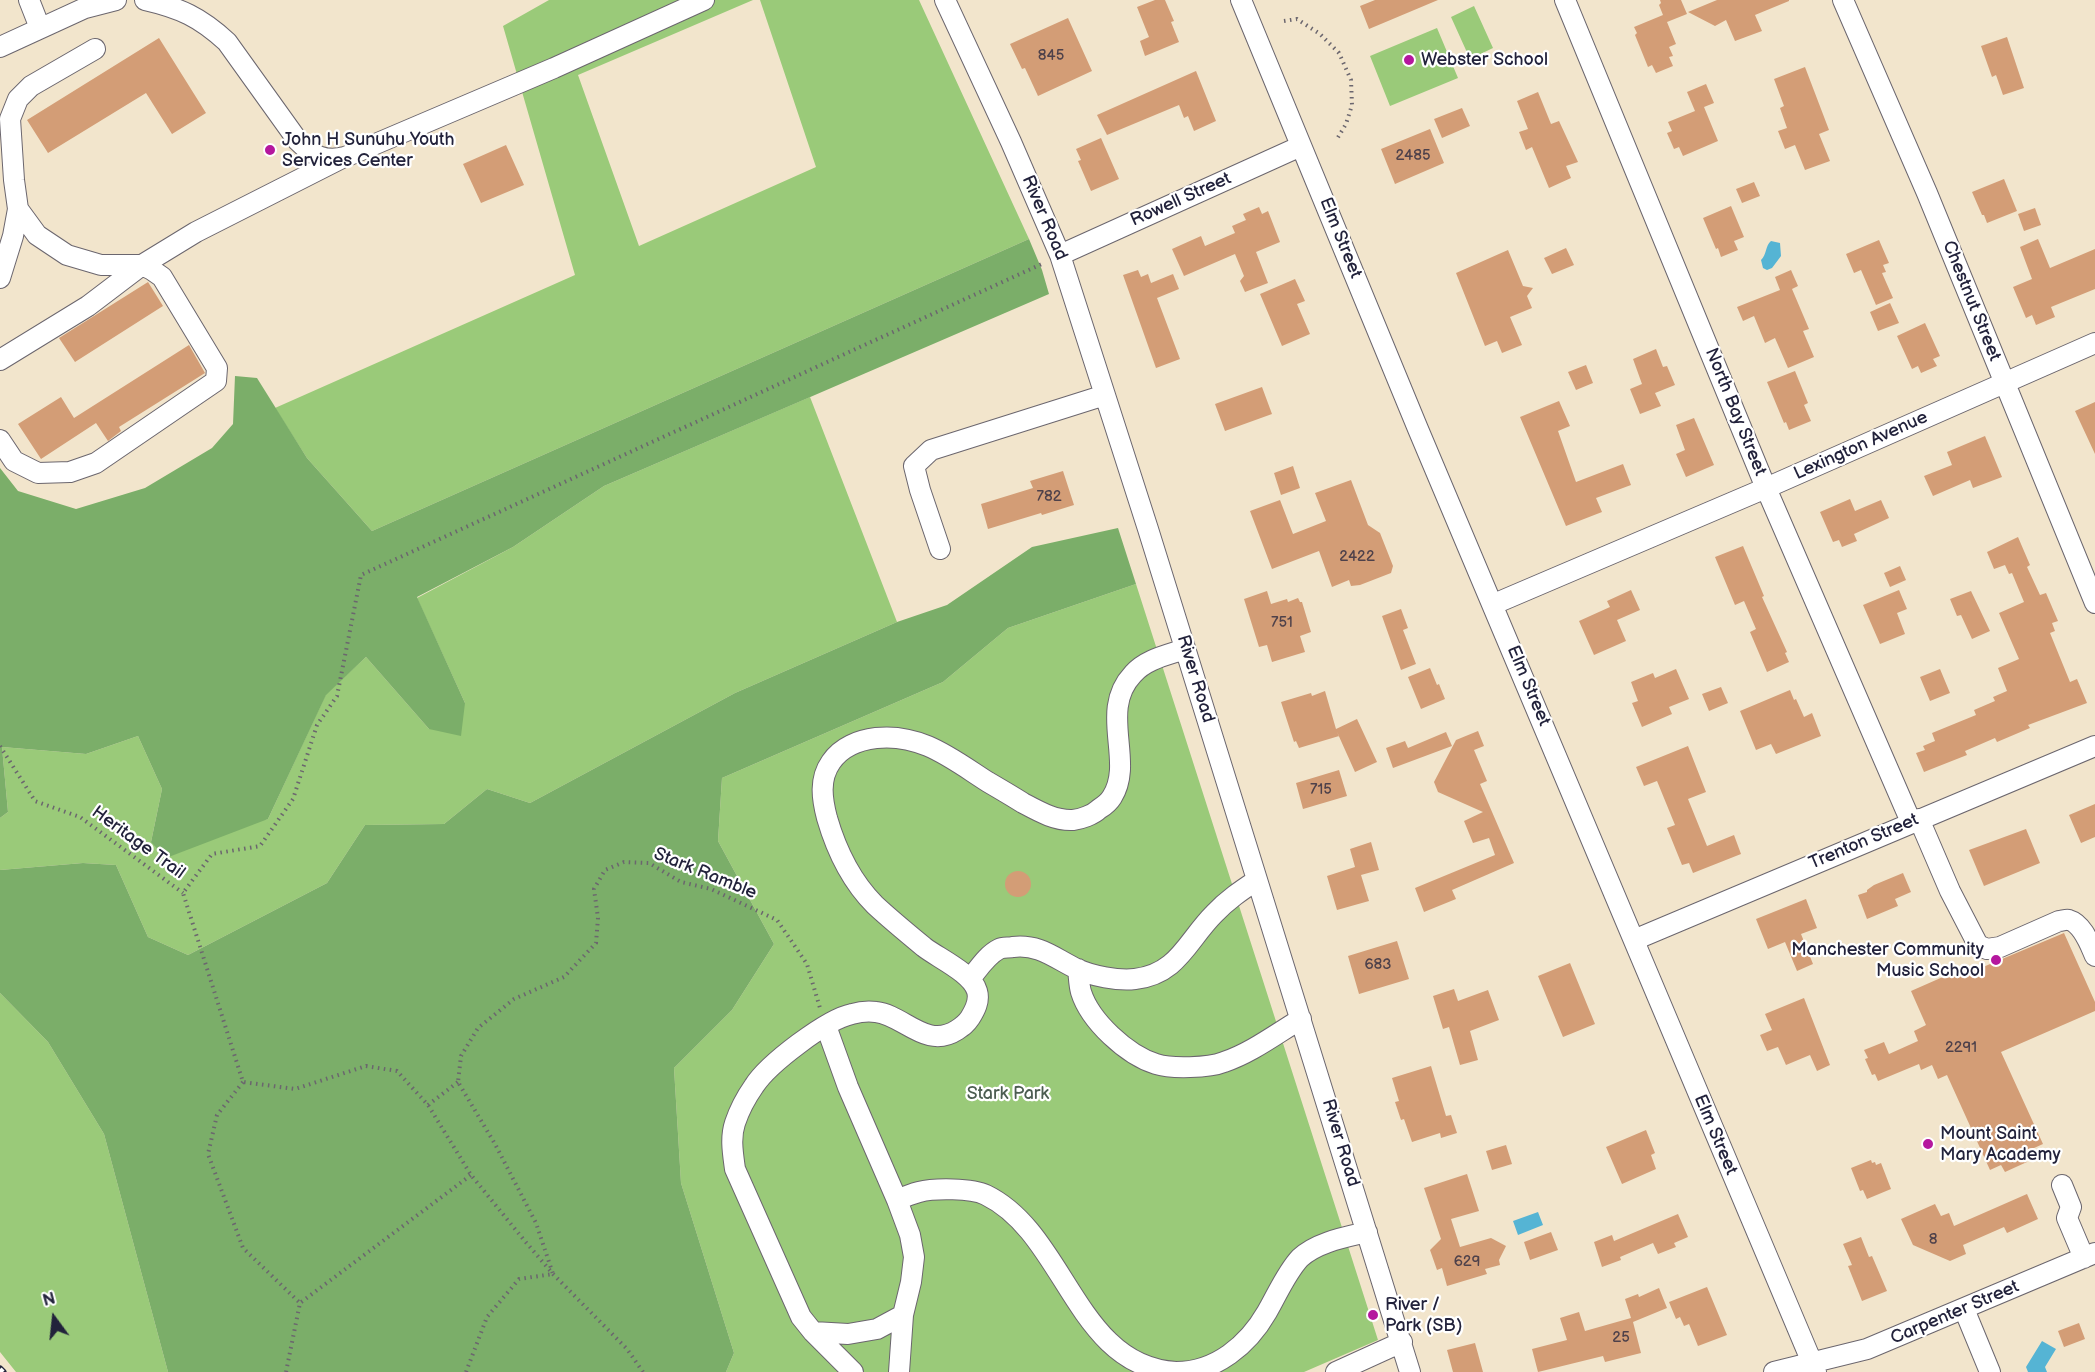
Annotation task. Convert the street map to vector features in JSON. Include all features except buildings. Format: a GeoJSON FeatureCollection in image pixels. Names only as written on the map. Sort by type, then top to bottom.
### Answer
{"type":"FeatureCollection","features":[{"type":"Feature","properties":{"kind":"street"},"geometry":{"type":"LineString","coordinates":[[29,0],[40,28]]}},
{"type":"Feature","properties":{"kind":"street"},"geometry":{"type":"LineString","coordinates":[[0,47],[85,8],[116,0]]}},
{"type":"Feature","properties":{"kind":"street"},"geometry":{"type":"LineString","coordinates":[[145,0],[195,8],[199,19],[227,42],[282,120],[309,152],[328,159],[345,157]]}},
{"type":"Feature","properties":{"kind":"street"},"geometry":{"type":"LineString","coordinates":[[0,360],[88,306],[142,265],[196,232],[345,157],[554,68],[704,0]]}},
{"type":"Feature","properties":{"kind":"street","name":"River Road"},"geometry":{"type":"LineString","coordinates":[[945,0],[1011,142],[1052,259],[1105,395],[1410,1372]]}},
{"type":"Feature","properties":{"kind":"street","name":"Elm Street"},"geometry":{"type":"LineString","coordinates":[[1241,0],[1814,1367]]}},
{"type":"Feature","properties":{"kind":"street","name":"North Bay Street"},"geometry":{"type":"LineString","coordinates":[[1565,0],[1766,488],[1915,821],[1978,945],[1987,949],[2000,947],[2059,921],[2069,920],[2079,928],[2095,956]]}},
{"type":"Feature","properties":{"kind":"street","name":"Chestnut Street"},"geometry":{"type":"LineString","coordinates":[[1843,0],[1927,193],[2095,603]]}},
{"type":"Feature","properties":{"kind":"street"},"geometry":{"type":"LineString","coordinates":[[0,278],[13,236],[18,209],[10,119],[18,99],[31,86],[95,49]]}},
{"type":"Feature","properties":{"kind":"street","name":"Rowell Street"},"geometry":{"type":"LineString","coordinates":[[1052,259],[1301,146]]}},
{"type":"Feature","properties":{"kind":"street"},"geometry":{"type":"LineString","coordinates":[[0,440],[14,461],[38,473],[70,472],[96,463],[216,381],[217,368],[162,277],[142,265],[101,265],[68,255],[37,235],[18,209]]}},
{"type":"Feature","properties":{"kind":"street","name":"Lexington Avenue"},"geometry":{"type":"LineString","coordinates":[[1494,604],[1766,488],[2095,343]]}},
{"type":"Feature","properties":{"kind":"street"},"geometry":{"type":"LineString","coordinates":[[940,549],[914,466],[931,450],[1105,395]]}},
{"type":"Feature","properties":{"kind":"street"},"geometry":{"type":"LineString","coordinates":[[853,1372],[801,1317],[735,1169],[732,1146],[735,1123],[755,1084],[769,1068],[826,1026],[851,1014],[877,1012],[924,1035],[949,1035],[967,1023],[977,1006],[977,991],[970,979],[925,948],[875,905],[860,888],[834,844],[822,801],[822,781],[831,762],[846,747],[866,739],[888,736],[909,739],[931,746],[1053,818],[1074,820],[1094,814],[1112,799],[1120,778],[1116,722],[1124,686],[1133,673],[1147,663],[1185,649]]}},
{"type":"Feature","properties":{"kind":"street","name":"Trenton Street"},"geometry":{"type":"LineString","coordinates":[[1634,940],[2095,746]]}},
{"type":"Feature","properties":{"kind":"street"},"geometry":{"type":"LineString","coordinates":[[970,979],[986,959],[1000,948],[1027,945],[1057,957],[1078,969],[1112,978],[1135,980],[1156,974],[1174,963],[1214,914],[1233,896],[1257,880]]}},
{"type":"Feature","properties":{"kind":"street"},"geometry":{"type":"LineString","coordinates":[[1078,969],[1081,992],[1094,1018],[1135,1054],[1156,1064],[1202,1067],[1224,1063],[1301,1019]]}},
{"type":"Feature","properties":{"kind":"street"},"geometry":{"type":"LineString","coordinates":[[826,1026],[848,1087],[910,1235],[914,1257],[903,1315],[899,1372]]}},
{"type":"Feature","properties":{"kind":"street"},"geometry":{"type":"LineString","coordinates":[[2062,1185],[2071,1207],[2067,1218],[2091,1257]]}},
{"type":"Feature","properties":{"kind":"street"},"geometry":{"type":"LineString","coordinates":[[897,1200],[920,1191],[954,1190],[985,1194],[1021,1219],[1061,1274],[1085,1314],[1115,1348],[1144,1365],[1177,1372],[1199,1370],[1220,1362],[1237,1349],[1266,1314],[1300,1258],[1314,1248],[1368,1232]]}},
{"type":"Feature","properties":{"kind":"street","name":"Carpenter Street"},"geometry":{"type":"LineString","coordinates":[[1774,1372],[1814,1367],[1867,1349],[2091,1257]]}},
{"type":"Feature","properties":{"kind":"street"},"geometry":{"type":"LineString","coordinates":[[1964,1309],[1990,1372]]}},
{"type":"Feature","properties":{"kind":"street"},"geometry":{"type":"LineString","coordinates":[[813,1332],[848,1334],[877,1329],[903,1315]]}},
{"type":"Feature","properties":{"kind":"street"},"geometry":{"type":"LineString","coordinates":[[1336,1372],[1402,1342]]}},
{"type":"Feature","properties":{"kind":"path"},"geometry":{"type":"LineString","coordinates":[[1284,21],[1297,19],[1320,34],[1339,53],[1351,80],[1352,105],[1346,124],[1336,138]]}},
{"type":"Feature","properties":{"kind":"path"},"geometry":{"type":"LineString","coordinates":[[243,1082],[183,893],[212,854],[260,846],[292,799],[317,725],[337,696],[361,575],[1052,259]]}},
{"type":"Feature","properties":{"kind":"path","name":"Heritage Trail"},"geometry":{"type":"LineString","coordinates":[[0,746],[35,801],[80,817],[183,893]]}},
{"type":"Feature","properties":{"kind":"path","name":"Stark Ramble"},"geometry":{"type":"LineString","coordinates":[[458,1082],[461,1056],[478,1028],[514,999],[564,977],[596,943],[598,918],[594,889],[605,870],[624,862],[649,863],[681,882],[711,889],[777,920],[807,964],[826,1026]]}},
{"type":"Feature","properties":{"kind":"path"},"geometry":{"type":"LineString","coordinates":[[243,1082],[296,1089],[366,1066],[397,1071],[428,1105],[471,1175],[553,1274],[627,1349],[643,1372]]}},
{"type":"Feature","properties":{"kind":"path"},"geometry":{"type":"LineString","coordinates":[[243,1082],[217,1115],[208,1154],[243,1248],[300,1303]]}},
{"type":"Feature","properties":{"kind":"path"},"geometry":{"type":"LineString","coordinates":[[428,1105],[458,1082],[495,1144],[536,1223],[553,1274]]}},
{"type":"Feature","properties":{"kind":"path"},"geometry":{"type":"LineString","coordinates":[[286,1372],[300,1303],[471,1175]]}},
{"type":"Feature","properties":{"kind":"path"},"geometry":{"type":"LineString","coordinates":[[466,1372],[487,1317],[519,1279],[553,1274]]}},
{"type":"Feature","properties":{"kind":"green space"},"geometry":{"type":"Polygon","coordinates":[[[549,0],[753,0],[578,75],[639,246],[816,167],[760,0],[919,0],[1029,239],[372,531],[307,458],[275,408],[575,275],[503,26],[549,0]]]}},
{"type":"Feature","properties":{"kind":"green space"},"geometry":{"type":"Polygon","coordinates":[[[1474,6],[1493,48],[1470,59],[1451,17],[1474,6]]]}},
{"type":"Feature","properties":{"kind":"green space"},"geometry":{"type":"Polygon","coordinates":[[[1437,28],[1458,78],[1390,106],[1370,56],[1437,28]]]}},
{"type":"Feature","properties":{"kind":"green space"},"geometry":{"type":"Polygon","coordinates":[[[1029,239],[1049,294],[604,486],[513,547],[417,597],[465,703],[461,736],[429,729],[366,657],[326,695],[268,819],[166,858],[151,842],[162,789],[138,736],[86,754],[2,747],[8,812],[0,818],[0,468],[18,491],[76,509],[145,488],[212,448],[233,424],[235,376],[257,378],[307,458],[372,531],[1029,239]]]}},
{"type":"Feature","properties":{"kind":"green space"},"geometry":{"type":"Polygon","coordinates":[[[810,397],[897,622],[735,693],[530,803],[487,789],[444,824],[365,825],[327,883],[188,955],[148,937],[116,865],[83,863],[0,870],[0,818],[8,812],[2,747],[86,754],[138,736],[162,789],[151,842],[268,819],[326,694],[366,657],[429,729],[465,703],[417,598],[513,547],[604,486],[810,397]]]}},
{"type":"Feature","properties":{"kind":"green space"},"geometry":{"type":"Polygon","coordinates":[[[1118,528],[1136,584],[1008,628],[943,682],[722,778],[718,841],[774,944],[732,1010],[674,1068],[681,1183],[734,1353],[726,1372],[168,1372],[104,1134],[48,1042],[0,993],[0,870],[83,863],[116,865],[148,937],[188,955],[327,883],[365,825],[444,824],[487,789],[530,803],[735,693],[897,622],[947,605],[1032,547],[1118,528]]]}},
{"type":"Feature","properties":{"kind":"green space","name":"Stark Park"},"geometry":{"type":"Polygon","coordinates":[[[1136,584],[1378,1340],[1304,1372],[726,1372],[734,1353],[681,1183],[674,1068],[732,1010],[774,944],[718,841],[722,778],[943,682],[1008,628],[1136,584]]]}},
{"type":"Feature","properties":{"kind":"green space"},"geometry":{"type":"Polygon","coordinates":[[[0,993],[48,1042],[104,1134],[168,1372],[16,1372],[0,1352],[0,993]]]}},
{"type":"Feature","properties":{"kind":"water"},"geometry":{"type":"Polygon","coordinates":[[[1771,241],[1780,243],[1781,256],[1772,268],[1767,270],[1763,268],[1761,260],[1771,241]]]}},
{"type":"Feature","properties":{"kind":"water"},"geometry":{"type":"Polygon","coordinates":[[[1538,1212],[1543,1225],[1518,1235],[1513,1221],[1538,1212]]]}},
{"type":"Feature","properties":{"kind":"water"},"geometry":{"type":"Polygon","coordinates":[[[2042,1341],[2056,1349],[2045,1367],[2047,1372],[2028,1372],[2026,1367],[2042,1341]]]}},
{"type":"Feature","properties":{"kind":"railway"},"geometry":{"type":"LineString","coordinates":[[0,1369],[3,1372]]}},
{"type":"Feature","properties":{"kind":"place","name":"Webster School"},"geometry":{"type":"Point","coordinates":[1409,60]}},
{"type":"Feature","properties":{"kind":"place","name":"John H Sunuhu Youth Services Center"},"geometry":{"type":"Point","coordinates":[270,150]}},
{"type":"Feature","properties":{"kind":"place","name":"Manchester Community Music School"},"geometry":{"type":"Point","coordinates":[1996,960]}},
{"type":"Feature","properties":{"kind":"place","name":"Mount Saint Mary Academy"},"geometry":{"type":"Point","coordinates":[1928,1144]}},
{"type":"Feature","properties":{"kind":"place","name":"River / Park (SB)"},"geometry":{"type":"Point","coordinates":[1373,1315]}}]}
